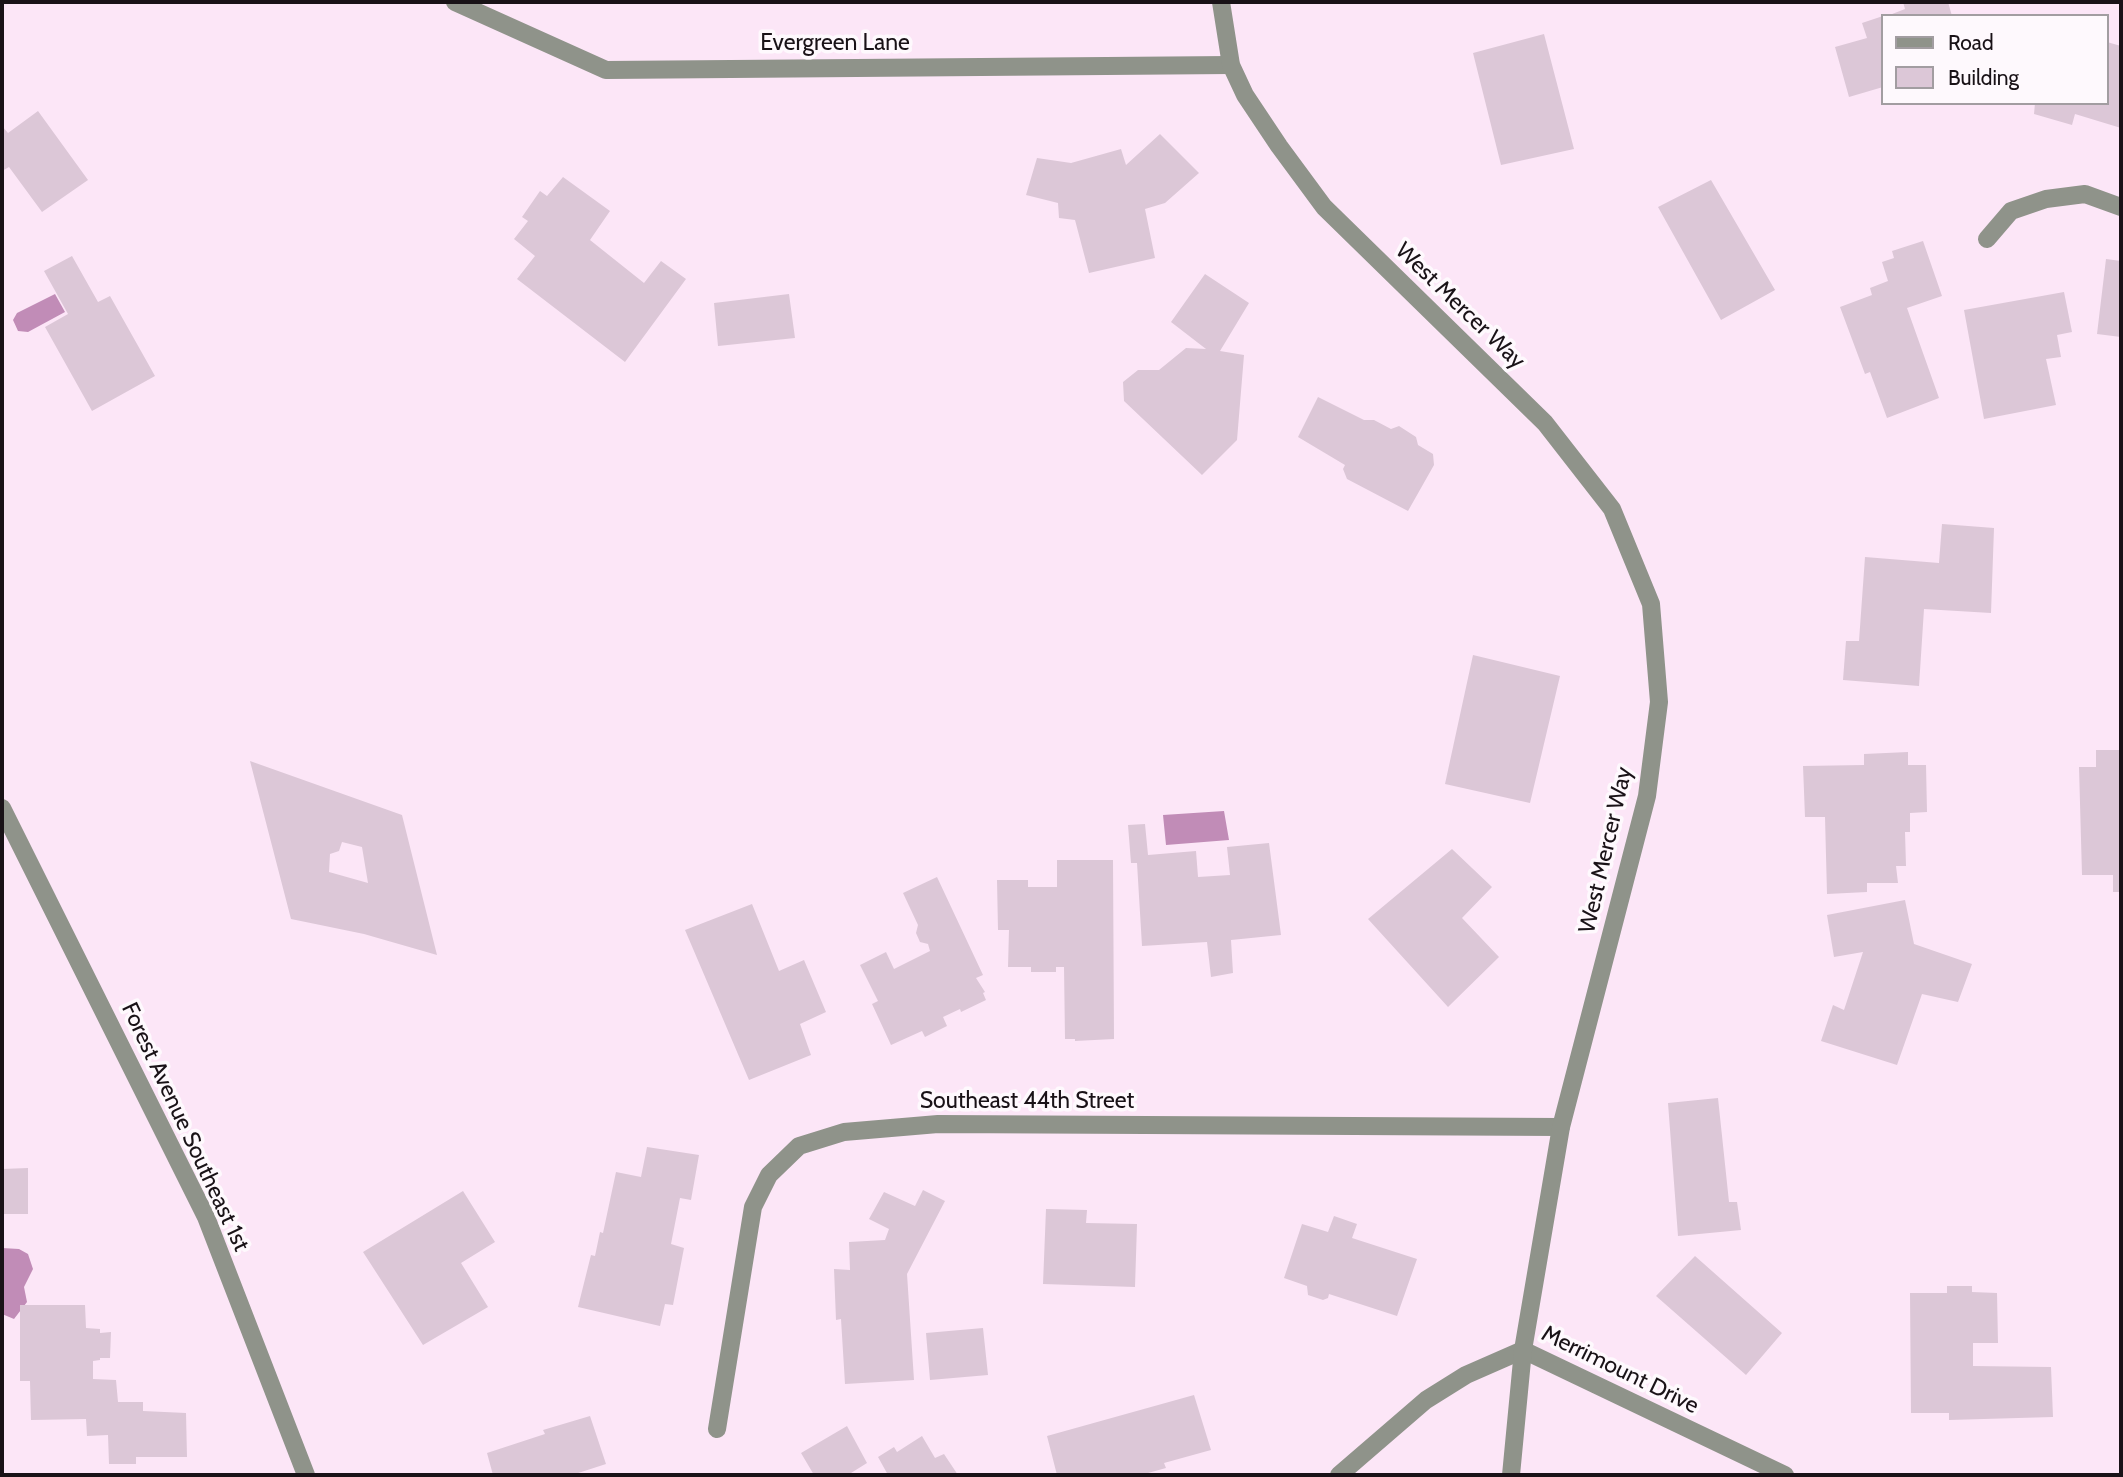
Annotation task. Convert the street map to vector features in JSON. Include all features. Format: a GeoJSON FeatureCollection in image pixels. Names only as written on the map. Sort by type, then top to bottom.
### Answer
{"type":"FeatureCollection","features":[{"type":"Feature","properties":{"kind":"street","name":"Evergreen Lane"},"geometry":{"type":"LineString","coordinates":[[455,2],[606,70],[1231,65]]}},
{"type":"Feature","properties":{"kind":"street","name":"West Mercer Way"},"geometry":{"type":"LineString","coordinates":[[1221,2],[1231,65],[1245,95],[1279,146],[1324,207],[1545,423],[1612,509],[1651,604],[1659,702],[1647,796],[1561,1127],[1523,1350],[1511,1475]]}},
{"type":"Feature","properties":{"kind":"street"},"geometry":{"type":"LineString","coordinates":[[1987,239],[2011,211],[2046,199],[2085,194],[2121,207]]}},
{"type":"Feature","properties":{"kind":"street","name":"Forest Avenue Southeast 1st"},"geometry":{"type":"LineString","coordinates":[[2,808],[206,1217],[306,1475]]}},
{"type":"Feature","properties":{"kind":"street","name":"Southeast 44th Street"},"geometry":{"type":"LineString","coordinates":[[717,1429],[753,1207],[769,1175],[799,1146],[844,1132],[938,1124],[1561,1127]]}},
{"type":"Feature","properties":{"kind":"street","name":"Merrimount Drive"},"geometry":{"type":"LineString","coordinates":[[1339,1475],[1426,1400],[1466,1375],[1523,1350],[1785,1475]]}},
{"type":"Feature","properties":{"kind":"shaded area"},"geometry":{"type":"Polygon","coordinates":[[[55,294],[65,312],[28,332],[18,331],[13,320],[17,313],[55,294]]]}},
{"type":"Feature","properties":{"kind":"shaded area"},"geometry":{"type":"Polygon","coordinates":[[[1224,811],[1229,840],[1166,845],[1163,815],[1224,811]]]}},
{"type":"Feature","properties":{"kind":"shaded area"},"geometry":{"type":"Polygon","coordinates":[[[2,1248],[19,1249],[28,1254],[33,1269],[24,1287],[27,1302],[14,1319],[2,1314],[2,1248]]]}},
{"type":"Feature","properties":{"kind":"building"},"geometry":{"type":"Polygon","coordinates":[[[1903,2],[1948,2],[1951,14],[1892,14],[1905,9],[1903,2]]]}},
{"type":"Feature","properties":{"kind":"building"},"geometry":{"type":"Polygon","coordinates":[[[1882,16],[1882,87],[1849,97],[1835,47],[1867,38],[1862,23],[1882,16]]]}},
{"type":"Feature","properties":{"kind":"building"},"geometry":{"type":"Polygon","coordinates":[[[1544,34],[1574,149],[1501,165],[1473,53],[1544,34]]]}},
{"type":"Feature","properties":{"kind":"building"},"geometry":{"type":"Polygon","coordinates":[[[2109,43],[2121,46],[2121,128],[2075,114],[2072,125],[2034,114],[2035,105],[2109,105],[2109,43]]]}},
{"type":"Feature","properties":{"kind":"building"},"geometry":{"type":"Polygon","coordinates":[[[38,111],[88,180],[42,212],[9,167],[2,171],[2,126],[8,133],[38,111]]]}},
{"type":"Feature","properties":{"kind":"building"},"geometry":{"type":"Polygon","coordinates":[[[1160,134],[1199,173],[1165,203],[1145,209],[1155,258],[1089,273],[1075,220],[1059,218],[1058,203],[1026,195],[1037,158],[1071,163],[1121,149],[1126,165],[1160,134]]]}},
{"type":"Feature","properties":{"kind":"building"},"geometry":{"type":"Polygon","coordinates":[[[563,177],[610,211],[590,240],[644,283],[661,261],[686,279],[625,362],[517,279],[535,256],[514,239],[528,221],[522,217],[540,191],[547,196],[563,177]]]}},
{"type":"Feature","properties":{"kind":"building"},"geometry":{"type":"Polygon","coordinates":[[[1711,180],[1775,290],[1721,320],[1658,207],[1711,180]]]}},
{"type":"Feature","properties":{"kind":"building"},"geometry":{"type":"Polygon","coordinates":[[[1923,241],[1942,296],[1907,308],[1939,398],[1887,418],[1870,372],[1865,374],[1840,307],[1872,295],[1870,288],[1888,281],[1882,262],[1894,258],[1892,251],[1923,241]]]}},
{"type":"Feature","properties":{"kind":"building"},"geometry":{"type":"Polygon","coordinates":[[[72,256],[98,302],[110,296],[155,376],[92,411],[45,327],[68,314],[44,271],[72,256]]]}},
{"type":"Feature","properties":{"kind":"building"},"geometry":{"type":"Polygon","coordinates":[[[2106,259],[2121,261],[2121,337],[2097,334],[2106,259]]]}},
{"type":"Feature","properties":{"kind":"building"},"geometry":{"type":"Polygon","coordinates":[[[1205,274],[1249,303],[1220,351],[1244,355],[1237,440],[1202,475],[1124,401],[1123,382],[1138,370],[1159,370],[1186,348],[1206,349],[1171,322],[1205,274]]]}},
{"type":"Feature","properties":{"kind":"building"},"geometry":{"type":"Polygon","coordinates":[[[2064,292],[2072,332],[2057,335],[2061,357],[2046,359],[2056,405],[1984,419],[1964,310],[2064,292]]]}},
{"type":"Feature","properties":{"kind":"building"},"geometry":{"type":"Polygon","coordinates":[[[789,294],[795,338],[718,346],[714,303],[789,294]]]}},
{"type":"Feature","properties":{"kind":"building"},"geometry":{"type":"Polygon","coordinates":[[[1318,397],[1364,420],[1374,420],[1391,429],[1399,426],[1416,437],[1418,445],[1433,454],[1434,465],[1408,511],[1347,479],[1343,469],[1345,465],[1298,437],[1318,397]]]}},
{"type":"Feature","properties":{"kind":"building"},"geometry":{"type":"Polygon","coordinates":[[[1942,524],[1994,528],[1991,613],[1924,609],[1919,686],[1843,680],[1846,641],[1859,641],[1865,557],[1939,563],[1942,524]]]}},
{"type":"Feature","properties":{"kind":"building"},"geometry":{"type":"Polygon","coordinates":[[[1473,655],[1560,676],[1530,803],[1445,784],[1473,655]]]}},
{"type":"Feature","properties":{"kind":"building"},"geometry":{"type":"Polygon","coordinates":[[[2096,750],[2121,750],[2121,892],[2113,892],[2113,875],[2082,875],[2079,767],[2096,767],[2096,750]]]}},
{"type":"Feature","properties":{"kind":"building"},"geometry":{"type":"Polygon","coordinates":[[[1908,752],[1908,765],[1926,765],[1927,812],[1910,813],[1910,832],[1905,832],[1906,866],[1896,866],[1898,883],[1867,883],[1867,892],[1827,894],[1825,817],[1805,817],[1803,766],[1864,765],[1864,754],[1908,752]]]}},
{"type":"Feature","properties":{"kind":"building"},"geometry":{"type":"Polygon","coordinates":[[[250,761],[402,815],[437,955],[364,934],[291,919],[250,761]],[[342,842],[339,851],[330,854],[329,872],[368,883],[362,847],[342,842]]]}},
{"type":"Feature","properties":{"kind":"building"},"geometry":{"type":"Polygon","coordinates":[[[1145,824],[1148,855],[1196,851],[1198,877],[1230,875],[1227,847],[1269,843],[1281,935],[1231,940],[1233,973],[1211,977],[1207,942],[1142,946],[1137,863],[1131,863],[1128,825],[1145,824]]]}},
{"type":"Feature","properties":{"kind":"building"},"geometry":{"type":"Polygon","coordinates":[[[1452,849],[1492,887],[1462,918],[1499,957],[1448,1007],[1368,919],[1452,849]]]}},
{"type":"Feature","properties":{"kind":"building"},"geometry":{"type":"Polygon","coordinates":[[[1057,860],[1113,860],[1114,1039],[1065,1039],[1064,967],[1056,967],[1056,972],[1031,972],[1031,967],[1008,967],[1009,930],[998,930],[997,880],[1028,880],[1028,887],[1057,887],[1057,860]]]}},
{"type":"Feature","properties":{"kind":"building"},"geometry":{"type":"Polygon","coordinates":[[[937,877],[983,975],[976,978],[985,992],[983,993],[986,1000],[943,1017],[947,1026],[925,1037],[922,1031],[891,1045],[872,1004],[878,1001],[860,965],[886,952],[894,969],[930,951],[928,944],[920,942],[916,933],[918,925],[903,893],[937,877]]]}},
{"type":"Feature","properties":{"kind":"building"},"geometry":{"type":"Polygon","coordinates":[[[1905,900],[1914,944],[1972,964],[1958,1002],[1922,994],[1897,1065],[1821,1041],[1833,1005],[1844,1010],[1863,952],[1834,957],[1827,915],[1905,900]]]}},
{"type":"Feature","properties":{"kind":"building"},"geometry":{"type":"Polygon","coordinates":[[[752,904],[779,971],[804,960],[826,1012],[800,1024],[811,1055],[749,1080],[685,930],[752,904]]]}},
{"type":"Feature","properties":{"kind":"building"},"geometry":{"type":"Polygon","coordinates":[[[1718,1098],[1729,1202],[1737,1202],[1741,1230],[1678,1236],[1668,1103],[1718,1098]]]}},
{"type":"Feature","properties":{"kind":"building"},"geometry":{"type":"Polygon","coordinates":[[[647,1147],[699,1155],[691,1200],[680,1198],[671,1244],[684,1248],[673,1305],[665,1304],[660,1326],[578,1307],[591,1255],[595,1256],[600,1232],[603,1233],[616,1172],[641,1177],[647,1147]]]}},
{"type":"Feature","properties":{"kind":"building"},"geometry":{"type":"Polygon","coordinates":[[[28,1168],[28,1214],[2,1214],[2,1169],[28,1168]]]}},
{"type":"Feature","properties":{"kind":"building"},"geometry":{"type":"Polygon","coordinates":[[[923,1190],[945,1201],[907,1274],[914,1380],[845,1384],[841,1319],[836,1320],[834,1269],[850,1270],[849,1242],[885,1240],[889,1229],[869,1219],[884,1192],[915,1206],[923,1190]]]}},
{"type":"Feature","properties":{"kind":"building"},"geometry":{"type":"Polygon","coordinates":[[[463,1191],[495,1242],[461,1263],[488,1307],[423,1345],[363,1252],[463,1191]]]}},
{"type":"Feature","properties":{"kind":"building"},"geometry":{"type":"Polygon","coordinates":[[[1046,1209],[1087,1210],[1086,1223],[1137,1224],[1135,1287],[1043,1284],[1046,1209]]]}},
{"type":"Feature","properties":{"kind":"building"},"geometry":{"type":"Polygon","coordinates":[[[1334,1216],[1357,1224],[1352,1238],[1417,1259],[1397,1316],[1329,1294],[1328,1298],[1323,1300],[1308,1295],[1307,1286],[1284,1278],[1302,1224],[1328,1232],[1334,1216]]]}},
{"type":"Feature","properties":{"kind":"building"},"geometry":{"type":"Polygon","coordinates":[[[1695,1256],[1782,1333],[1746,1375],[1656,1296],[1695,1256]]]}},
{"type":"Feature","properties":{"kind":"building"},"geometry":{"type":"Polygon","coordinates":[[[1947,1286],[1972,1286],[1972,1292],[1997,1293],[1998,1343],[1973,1343],[1973,1366],[2051,1367],[2053,1417],[1949,1420],[1949,1413],[1911,1413],[1910,1293],[1947,1293],[1947,1286]]]}},
{"type":"Feature","properties":{"kind":"building"},"geometry":{"type":"Polygon","coordinates":[[[20,1305],[85,1305],[86,1328],[100,1329],[100,1333],[111,1332],[110,1358],[93,1361],[93,1379],[116,1380],[118,1402],[143,1402],[143,1411],[186,1413],[187,1457],[136,1457],[136,1464],[109,1464],[108,1435],[87,1436],[86,1419],[31,1420],[30,1381],[20,1381],[20,1305]]]}},
{"type":"Feature","properties":{"kind":"building"},"geometry":{"type":"Polygon","coordinates":[[[983,1328],[988,1375],[930,1380],[926,1333],[983,1328]]]}},
{"type":"Feature","properties":{"kind":"building"},"geometry":{"type":"Polygon","coordinates":[[[1194,1395],[1211,1450],[1164,1463],[1166,1468],[1148,1473],[1149,1475],[1057,1475],[1047,1436],[1194,1395]]]}},
{"type":"Feature","properties":{"kind":"building"},"geometry":{"type":"Polygon","coordinates":[[[590,1416],[606,1464],[572,1475],[493,1475],[487,1453],[545,1434],[543,1430],[590,1416]]]}},
{"type":"Feature","properties":{"kind":"building"},"geometry":{"type":"Polygon","coordinates":[[[847,1426],[867,1463],[851,1473],[852,1475],[814,1475],[801,1453],[847,1426]]]}},
{"type":"Feature","properties":{"kind":"building"},"geometry":{"type":"Polygon","coordinates":[[[922,1436],[935,1458],[944,1454],[958,1475],[888,1475],[878,1457],[894,1447],[897,1452],[922,1436]]]}}]}
